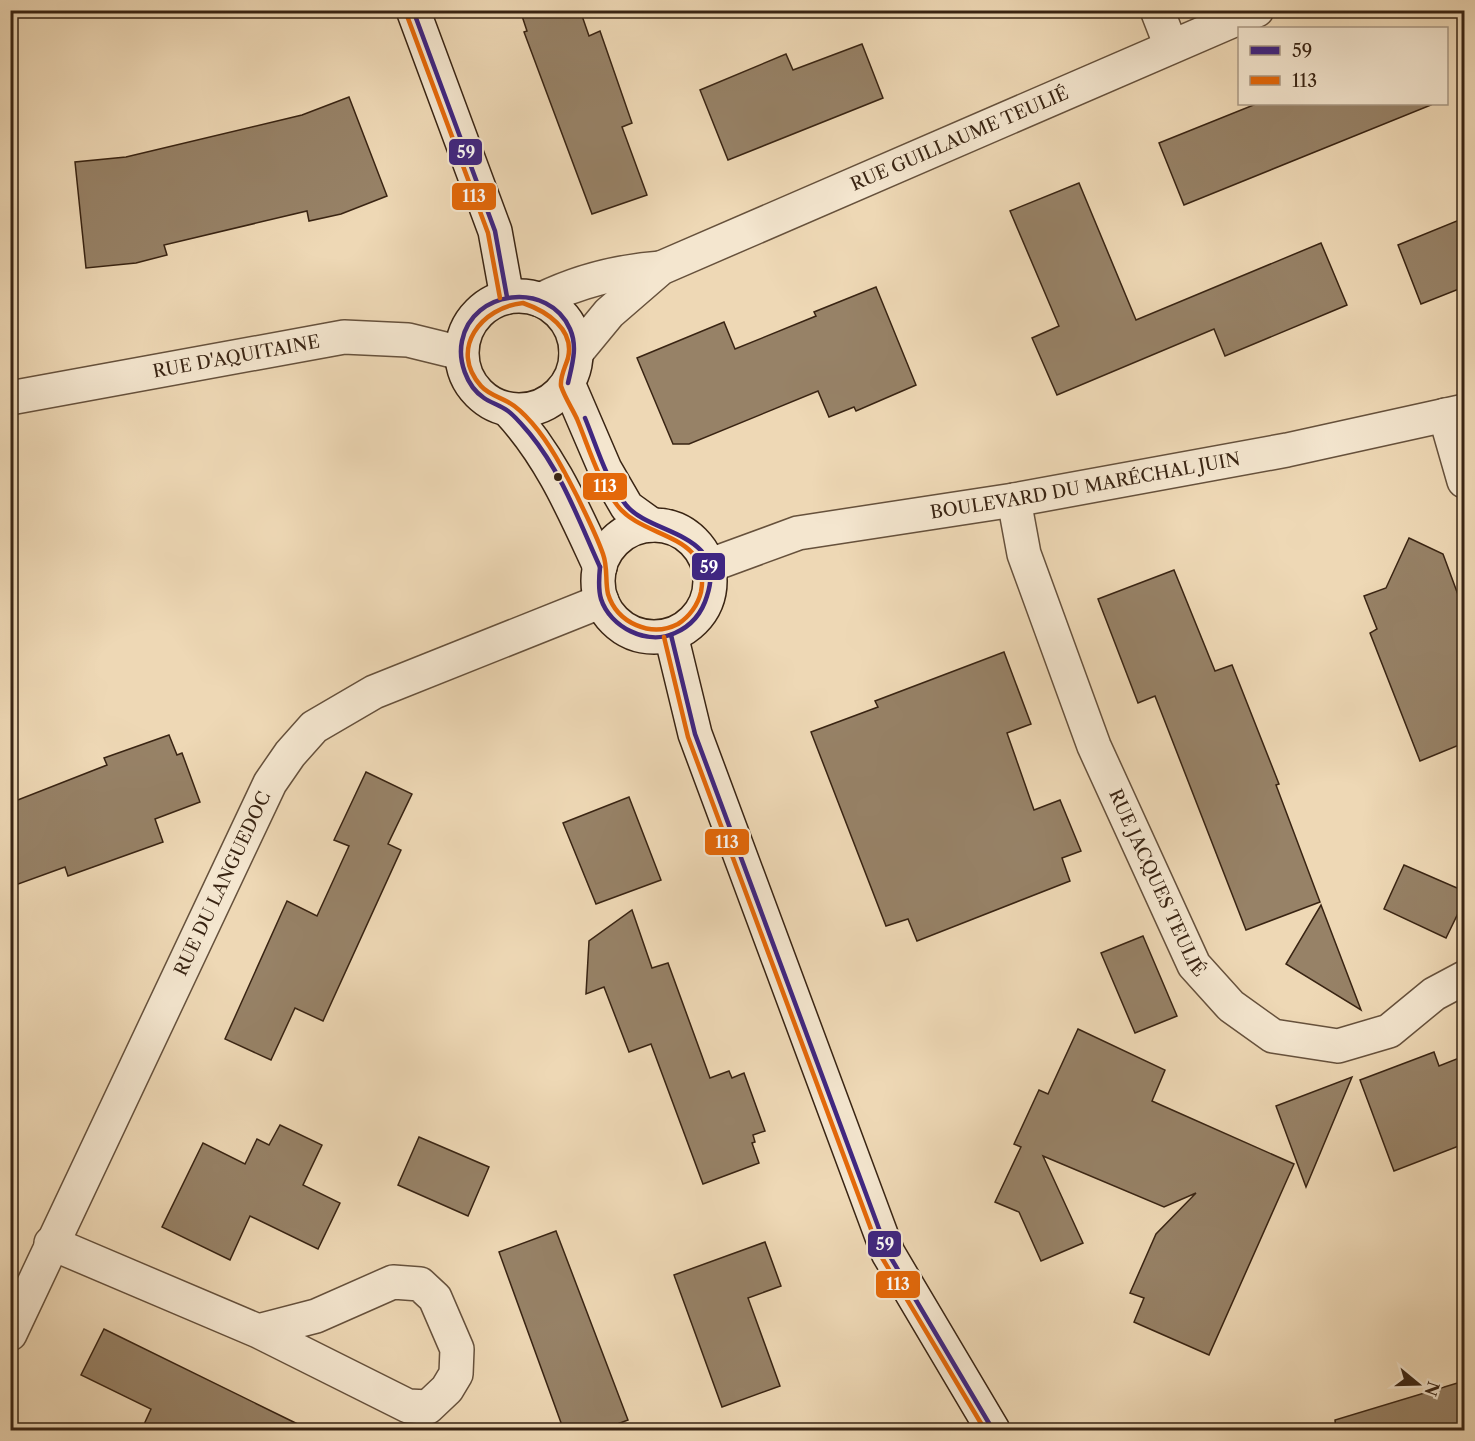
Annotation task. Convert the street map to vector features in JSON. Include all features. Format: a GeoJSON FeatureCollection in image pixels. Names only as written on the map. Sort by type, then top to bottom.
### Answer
{"type":"FeatureCollection","features":[{"type":"Feature","properties":{"kind":"street"},"geometry":{"type":"LineString","coordinates":[[413,10],[495,231],[507,297]]}},
{"type":"Feature","properties":{"kind":"street"},"geometry":{"type":"LineString","coordinates":[[1157,10],[1171,46]]}},
{"type":"Feature","properties":{"kind":"street","name":"RUE GUILLAUME TEULIÉ"},"geometry":{"type":"LineString","coordinates":[[572,368],[609,313],[661,268],[1257,10]]}},
{"type":"Feature","properties":{"kind":"street","name":"RUE GUILLAUME TEULIÉ"},"geometry":{"type":"LineString","coordinates":[[540,300],[591,279],[636,270],[661,268]]}},
{"type":"Feature","properties":{"kind":"street"},"geometry":{"type":"LineString","coordinates":[[572,368],[557,397],[542,406],[525,411],[508,410],[489,403],[474,390],[464,372],[461,353],[464,333],[474,316],[489,304],[507,297],[524,295],[540,300],[559,312],[572,330],[572,368],[605,469],[627,507],[652,525]]}},
{"type":"Feature","properties":{"kind":"street","name":"RUE D'AQUITAINE"},"geometry":{"type":"LineString","coordinates":[[10,398],[344,337],[408,340],[461,353]]}},
{"type":"Feature","properties":{"kind":"street"},"geometry":{"type":"LineString","coordinates":[[508,410],[531,435],[562,484],[600,567]]}},
{"type":"Feature","properties":{"kind":"street"},"geometry":{"type":"LineString","coordinates":[[1455,413],[1464,481]]}},
{"type":"Feature","properties":{"kind":"street","name":"BOULEVARD DU MARÉCHAL JUIN"},"geometry":{"type":"LineString","coordinates":[[708,567],[798,533],[1014,500],[1287,450],[1455,413]]}},
{"type":"Feature","properties":{"kind":"street","name":"RUE JACQUES TEULIÉ"},"geometry":{"type":"LineString","coordinates":[[1014,500],[1024,554],[1094,746],[1194,965],[1231,1006],[1273,1036],[1338,1046],[1389,1031],[1434,994],[1464,978]]}},
{"type":"Feature","properties":{"kind":"street"},"geometry":{"type":"LineString","coordinates":[[652,525],[671,528],[687,536],[700,549],[708,567],[710,588],[704,608],[690,625],[671,635],[650,637],[630,632],[613,620],[602,601],[598,585],[600,567],[607,551],[619,538],[634,528],[652,525]]}},
{"type":"Feature","properties":{"kind":"street","name":"RUE DU LANGUEDOC"},"geometry":{"type":"LineString","coordinates":[[10,1334],[270,783],[290,754],[314,727],[374,692],[602,601]]}},
{"type":"Feature","properties":{"kind":"street"},"geometry":{"type":"LineString","coordinates":[[671,635],[695,734],[888,1252],[993,1431]]}},
{"type":"Feature","properties":{"kind":"street"},"geometry":{"type":"LineString","coordinates":[[51,1243],[258,1331],[408,1406],[428,1407],[447,1389],[456,1374],[457,1348],[435,1298],[420,1284],[393,1282],[316,1316],[258,1331]]}},
{"type":"Feature","properties":{"kind":"building"},"geometry":{"type":"Polygon","coordinates":[[[520,10],[580,10],[589,36],[600,31],[632,123],[622,127],[647,195],[592,214],[524,32],[527,31],[520,10]]]}},
{"type":"Feature","properties":{"kind":"building"},"geometry":{"type":"Polygon","coordinates":[[[862,44],[883,98],[728,160],[700,90],[786,54],[793,70],[862,44]]]}},
{"type":"Feature","properties":{"kind":"building"},"geometry":{"type":"Polygon","coordinates":[[[349,97],[387,196],[341,214],[309,221],[307,211],[164,245],[167,255],[136,263],[86,268],[75,162],[126,157],[302,115],[349,97]]]}},
{"type":"Feature","properties":{"kind":"building"},"geometry":{"type":"Polygon","coordinates":[[[1254,105],[1431,105],[1184,205],[1159,143],[1254,105]]]}},
{"type":"Feature","properties":{"kind":"building"},"geometry":{"type":"Polygon","coordinates":[[[1079,183],[1136,320],[1321,243],[1347,305],[1225,356],[1214,329],[1057,395],[1032,338],[1059,326],[1010,211],[1079,183]]]}},
{"type":"Feature","properties":{"kind":"building"},"geometry":{"type":"Polygon","coordinates":[[[1464,218],[1464,287],[1421,304],[1398,245],[1464,218]]]}},
{"type":"Feature","properties":{"kind":"building"},"geometry":{"type":"Polygon","coordinates":[[[876,287],[916,385],[856,411],[854,407],[829,417],[818,391],[689,444],[673,444],[637,358],[724,322],[735,349],[816,316],[814,312],[876,287]]]}},
{"type":"Feature","properties":{"kind":"building"},"geometry":{"type":"Polygon","coordinates":[[[1409,538],[1443,554],[1464,611],[1464,743],[1420,761],[1370,633],[1377,629],[1364,596],[1386,588],[1409,538]]]}},
{"type":"Feature","properties":{"kind":"building"},"geometry":{"type":"Polygon","coordinates":[[[1174,570],[1215,671],[1232,665],[1279,784],[1276,785],[1320,902],[1246,930],[1155,696],[1138,703],[1098,599],[1174,570]]]}},
{"type":"Feature","properties":{"kind":"building"},"geometry":{"type":"Polygon","coordinates":[[[1004,652],[1031,724],[1007,733],[1034,810],[1060,800],[1081,851],[1062,858],[1070,881],[917,941],[908,919],[886,926],[811,732],[878,707],[875,701],[1004,652]]]}},
{"type":"Feature","properties":{"kind":"building"},"geometry":{"type":"Polygon","coordinates":[[[169,735],[177,755],[182,753],[200,802],[155,819],[163,842],[68,876],[65,867],[10,887],[10,803],[107,765],[104,758],[169,735]]]}},
{"type":"Feature","properties":{"kind":"building"},"geometry":{"type":"Polygon","coordinates":[[[366,772],[412,794],[388,844],[401,850],[323,1021],[295,1008],[271,1060],[225,1039],[287,901],[317,916],[349,846],[334,840],[366,772]]]}},
{"type":"Feature","properties":{"kind":"building"},"geometry":{"type":"Polygon","coordinates":[[[629,797],[661,880],[596,904],[563,823],[629,797]]]}},
{"type":"Feature","properties":{"kind":"building"},"geometry":{"type":"Polygon","coordinates":[[[1404,865],[1464,891],[1464,901],[1446,938],[1384,909],[1404,865]]]}},
{"type":"Feature","properties":{"kind":"building"},"geometry":{"type":"Polygon","coordinates":[[[1321,905],[1361,1010],[1286,964],[1321,905]]]}},
{"type":"Feature","properties":{"kind":"building"},"geometry":{"type":"Polygon","coordinates":[[[632,910],[652,968],[668,963],[710,1078],[729,1071],[732,1078],[744,1073],[765,1131],[753,1135],[755,1142],[752,1143],[759,1163],[703,1184],[651,1044],[629,1052],[604,987],[586,994],[589,941],[632,910]]]}},
{"type":"Feature","properties":{"kind":"building"},"geometry":{"type":"Polygon","coordinates":[[[1143,936],[1177,1016],[1135,1033],[1101,953],[1143,936]]]}},
{"type":"Feature","properties":{"kind":"building"},"geometry":{"type":"Polygon","coordinates":[[[1078,1029],[1165,1070],[1152,1101],[1294,1164],[1209,1355],[1134,1322],[1144,1298],[1130,1293],[1156,1234],[1196,1193],[1164,1207],[1043,1156],[1083,1243],[1041,1261],[1019,1212],[995,1202],[1021,1147],[1014,1144],[1039,1090],[1048,1094],[1078,1029]]]}},
{"type":"Feature","properties":{"kind":"building"},"geometry":{"type":"Polygon","coordinates":[[[1434,1052],[1439,1066],[1464,1056],[1464,1144],[1394,1171],[1360,1080],[1434,1052]]]}},
{"type":"Feature","properties":{"kind":"building"},"geometry":{"type":"Polygon","coordinates":[[[1352,1077],[1306,1187],[1276,1106],[1352,1077]]]}},
{"type":"Feature","properties":{"kind":"building"},"geometry":{"type":"Polygon","coordinates":[[[280,1125],[322,1145],[303,1185],[340,1203],[318,1249],[250,1216],[230,1260],[162,1227],[203,1143],[245,1164],[257,1139],[269,1145],[280,1125]]]}},
{"type":"Feature","properties":{"kind":"building"},"geometry":{"type":"Polygon","coordinates":[[[419,1137],[489,1167],[468,1216],[398,1185],[419,1137]]]}},
{"type":"Feature","properties":{"kind":"building"},"geometry":{"type":"Polygon","coordinates":[[[556,1231],[628,1420],[599,1431],[564,1431],[499,1252],[556,1231]]]}},
{"type":"Feature","properties":{"kind":"building"},"geometry":{"type":"Polygon","coordinates":[[[765,1242],[781,1286],[748,1298],[780,1386],[722,1407],[674,1275],[765,1242]]]}},
{"type":"Feature","properties":{"kind":"building"},"geometry":{"type":"Polygon","coordinates":[[[104,1329],[312,1431],[141,1431],[151,1409],[81,1375],[104,1329]]]}},
{"type":"Feature","properties":{"kind":"building"},"geometry":{"type":"Polygon","coordinates":[[[1464,1381],[1464,1431],[1336,1431],[1335,1420],[1464,1381]]]}},
{"type":"Feature","properties":{"kind":"transit line","name":"59"},"geometry":{"type":"LineString","coordinates":[[413,10],[495,231],[507,297]]}},
{"type":"Feature","properties":{"kind":"transit line","name":"113"},"geometry":{"type":"LineString","coordinates":[[406,13],[488,233],[500,298]]}},
{"type":"Feature","properties":{"kind":"transit line","name":"59"},"geometry":{"type":"LineString","coordinates":[[568,383],[574,356],[574,342],[570,329],[560,314],[546,303],[529,298],[512,298],[495,302],[480,310],[469,324],[461,348],[462,364],[468,380],[484,398],[514,416],[541,449],[569,498],[600,567]]}},
{"type":"Feature","properties":{"kind":"transit line","name":"113"},"geometry":{"type":"LineString","coordinates":[[523,303],[549,316],[563,330],[567,338],[568,358],[561,386],[610,495],[629,516],[686,547],[696,558],[702,572],[701,592],[698,602],[686,618],[678,624],[668,628],[646,628],[636,625],[619,613],[608,594],[605,559],[597,539],[551,449],[524,414],[484,389],[472,372],[468,358],[469,345],[474,332],[494,312],[523,303]]}},
{"type":"Feature","properties":{"kind":"transit line","name":"59"},"geometry":{"type":"LineString","coordinates":[[585,418],[607,474],[626,505],[638,515],[697,547],[707,559],[711,575],[707,596],[695,618],[675,633],[653,637],[631,631],[612,618],[599,591],[600,567]]}},
{"type":"Feature","properties":{"kind":"transit line","name":"59"},"geometry":{"type":"LineString","coordinates":[[671,635],[695,734],[888,1253],[993,1430]]}},
{"type":"Feature","properties":{"kind":"transit line","name":"113"},"geometry":{"type":"LineString","coordinates":[[664,637],[688,737],[881,1256],[985,1430]]}}]}
